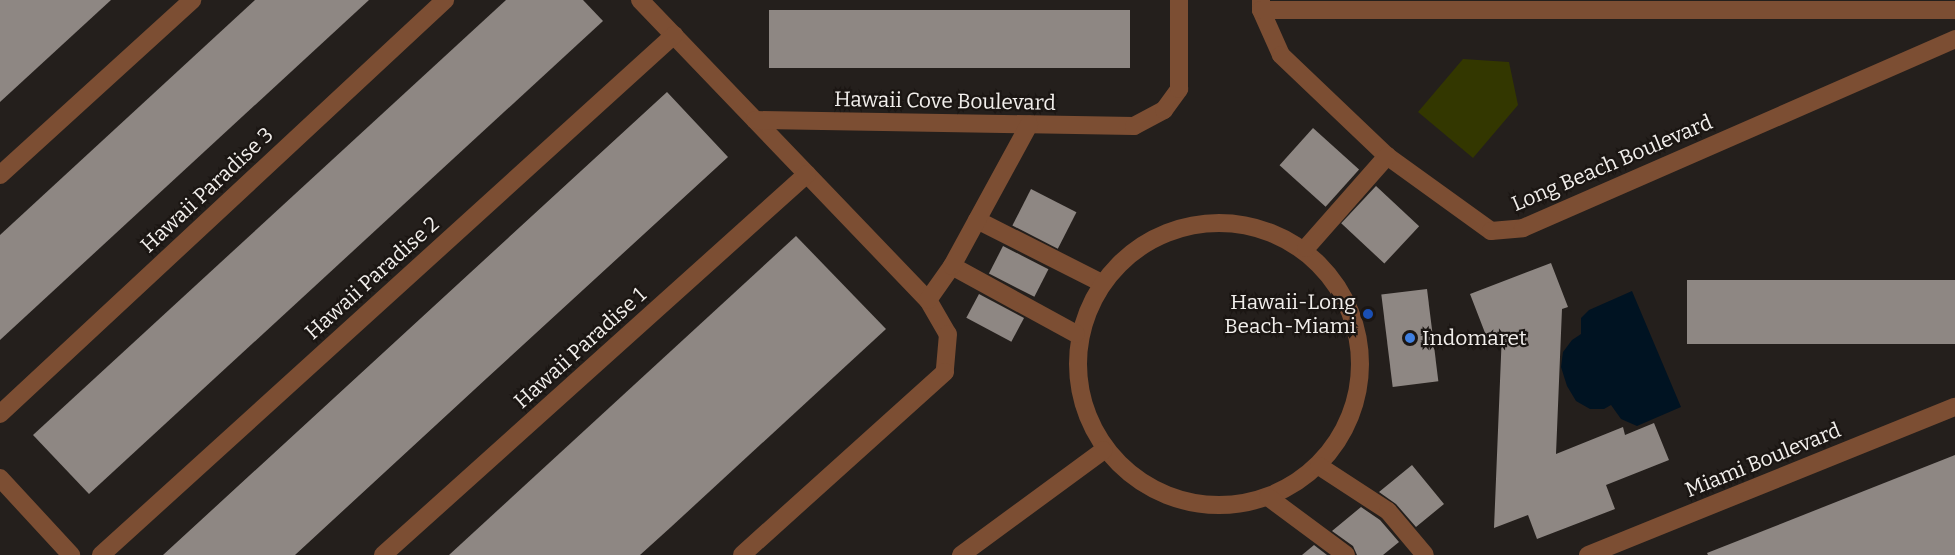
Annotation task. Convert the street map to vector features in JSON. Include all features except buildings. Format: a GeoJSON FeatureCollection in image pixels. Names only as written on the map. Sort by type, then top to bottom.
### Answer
{"type":"FeatureCollection","features":[{"type":"Feature","properties":{"kind":"street"},"geometry":{"type":"LineString","coordinates":[[0,175],[192,0]]}},
{"type":"Feature","properties":{"kind":"street","name":"Hawaii Paradise 3"},"geometry":{"type":"LineString","coordinates":[[0,414],[445,0]]}},
{"type":"Feature","properties":{"kind":"street"},"geometry":{"type":"LineString","coordinates":[[640,0],[928,300],[948,334],[945,372],[742,555]]}},
{"type":"Feature","properties":{"kind":"street","name":"Hawaii Cove Boulevard"},"geometry":{"type":"LineString","coordinates":[[755,120],[1134,126],[1164,110],[1179,89],[1179,0]]}},
{"type":"Feature","properties":{"kind":"street","name":"Long Beach Boulevard"},"geometry":{"type":"LineString","coordinates":[[1955,10],[1261,5],[1281,55],[1387,156],[1491,231],[1523,228],[1955,39]]}},
{"type":"Feature","properties":{"kind":"street","name":"Hawaii Paradise 2"},"geometry":{"type":"LineString","coordinates":[[101,555],[674,35]]}},
{"type":"Feature","properties":{"kind":"street"},"geometry":{"type":"LineString","coordinates":[[928,300],[952,266],[1029,125]]}},
{"type":"Feature","properties":{"kind":"street"},"geometry":{"type":"LineString","coordinates":[[1306,249],[1387,156]]}},
{"type":"Feature","properties":{"kind":"street","name":"Hawaii Paradise 1"},"geometry":{"type":"LineString","coordinates":[[383,555],[807,174]]}},
{"type":"Feature","properties":{"kind":"street"},"geometry":{"type":"LineString","coordinates":[[977,220],[1100,282]]}},
{"type":"Feature","properties":{"kind":"street"},"geometry":{"type":"LineString","coordinates":[[1189,223],[1250,223],[1306,249],[1346,295],[1363,354],[1353,415],[1319,466],[1268,497],[1208,506],[1150,488],[1104,450],[1080,400],[1076,334],[1100,282],[1189,223]]}},
{"type":"Feature","properties":{"kind":"street"},"geometry":{"type":"LineString","coordinates":[[952,266],[1076,334]]}},
{"type":"Feature","properties":{"kind":"street","name":"Miami Boulevard"},"geometry":{"type":"LineString","coordinates":[[1588,555],[1955,407]]}},
{"type":"Feature","properties":{"kind":"street"},"geometry":{"type":"LineString","coordinates":[[961,555],[1104,450]]}},
{"type":"Feature","properties":{"kind":"street"},"geometry":{"type":"LineString","coordinates":[[1319,466],[1389,511],[1425,555]]}},
{"type":"Feature","properties":{"kind":"street"},"geometry":{"type":"LineString","coordinates":[[0,478],[71,555]]}},
{"type":"Feature","properties":{"kind":"street"},"geometry":{"type":"LineString","coordinates":[[1268,497],[1346,555]]}},
{"type":"Feature","properties":{"kind":"green space"},"geometry":{"type":"Polygon","coordinates":[[[1463,59],[1509,62],[1518,105],[1473,158],[1418,112],[1463,59]]]}},
{"type":"Feature","properties":{"kind":"water"},"geometry":{"type":"Polygon","coordinates":[[[1632,291],[1681,407],[1637,426],[1621,419],[1611,405],[1604,409],[1590,409],[1576,401],[1567,386],[1561,367],[1563,352],[1572,340],[1581,334],[1581,318],[1589,310],[1632,291]]]}},
{"type":"Feature","properties":{"kind":"place","name":"Hawaii-Long Beach-Miami"},"geometry":{"type":"Point","coordinates":[1368,314]}},
{"type":"Feature","properties":{"kind":"place","name":"Indomaret"},"geometry":{"type":"Point","coordinates":[1410,338]}}]}
